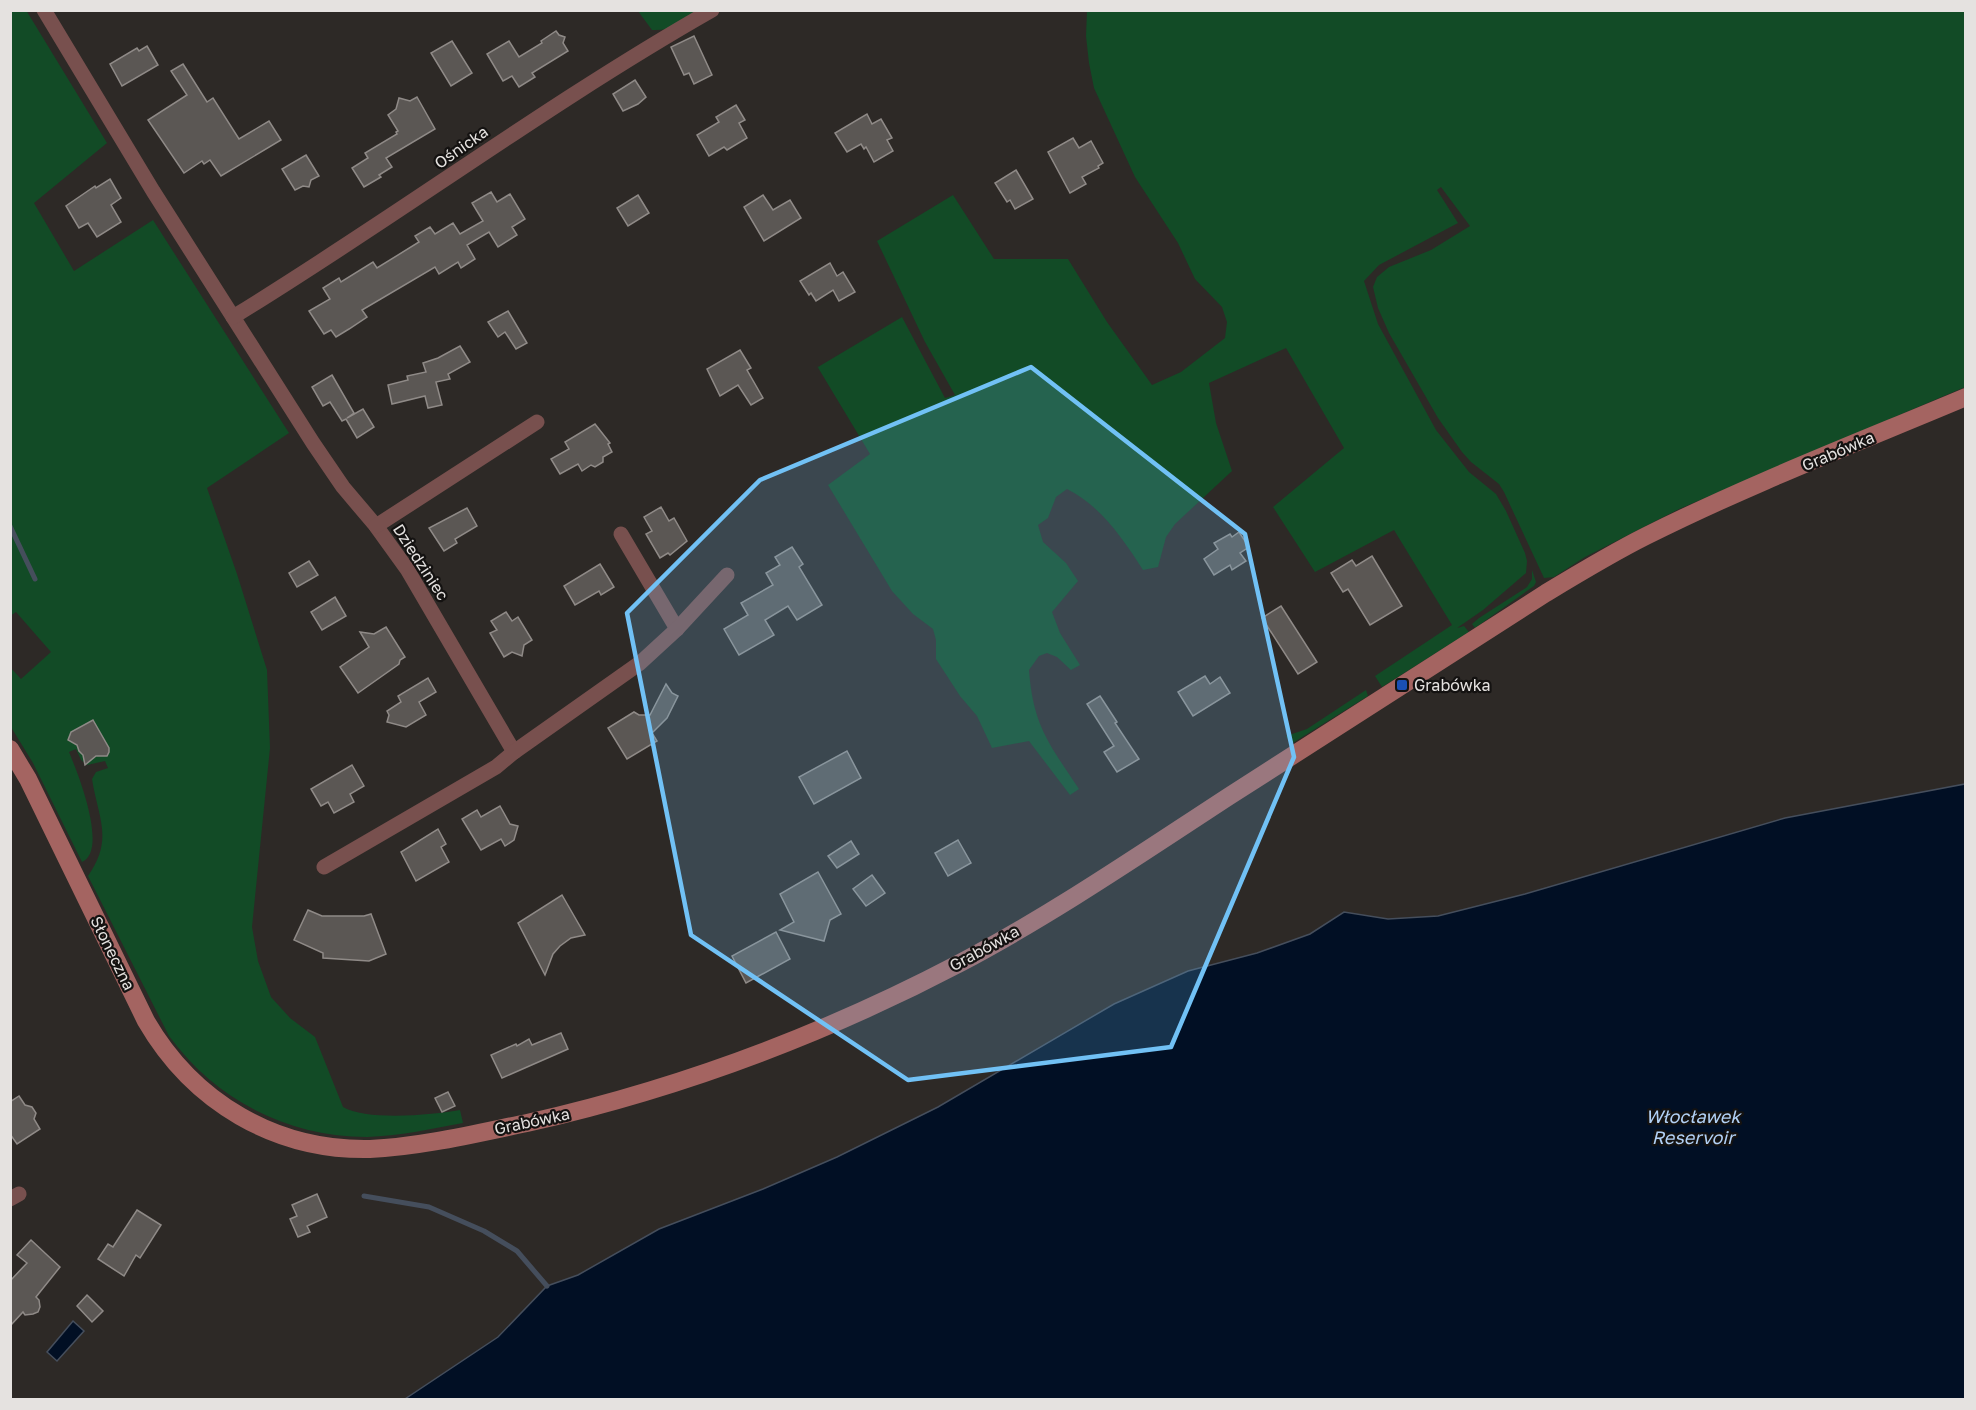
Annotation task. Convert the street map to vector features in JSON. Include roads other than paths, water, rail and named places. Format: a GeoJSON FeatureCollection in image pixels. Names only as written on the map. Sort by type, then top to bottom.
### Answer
{"type":"FeatureCollection","features":[{"type":"Feature","properties":{"kind":"street"},"geometry":{"type":"LineString","coordinates":[[44,10],[153,191],[233,317],[343,487],[376,525]]}},
{"type":"Feature","properties":{"kind":"street","name":"Ośnicka"},"geometry":{"type":"LineString","coordinates":[[233,317],[422,196],[545,112],[659,40],[712,10]]}},
{"type":"Feature","properties":{"kind":"street","name":"Grabówka"},"geometry":{"type":"LineString","coordinates":[[255,1124],[296,1139],[334,1147],[375,1149],[413,1144],[484,1132],[612,1103],[715,1070],[806,1036],[962,962],[1023,927],[1111,873],[1546,593],[1605,558],[1646,536],[1756,486],[1965,397]]}},
{"type":"Feature","properties":{"kind":"street","name":"Dziedziniec"},"geometry":{"type":"LineString","coordinates":[[514,752],[407,569],[376,525],[537,422]]}},
{"type":"Feature","properties":{"kind":"street"},"geometry":{"type":"LineString","coordinates":[[621,534],[677,629]]}},
{"type":"Feature","properties":{"kind":"street"},"geometry":{"type":"LineString","coordinates":[[324,867],[496,767],[640,663],[677,629],[727,575]]}},
{"type":"Feature","properties":{"kind":"street","name":"Słoneczna"},"geometry":{"type":"LineString","coordinates":[[10,749],[28,778],[157,1039],[195,1085],[214,1100],[255,1124]]}},
{"type":"Feature","properties":{"kind":"water","name":"Włocławek Reservoir"},"geometry":{"type":"Polygon","coordinates":[[[1965,784],[1965,1399],[405,1399],[498,1337],[547,1286],[578,1275],[659,1229],[763,1189],[837,1157],[938,1107],[1114,1004],[1188,971],[1257,953],[1310,934],[1344,912],[1388,919],[1438,916],[1525,894],[1785,818],[1965,784]]]}},
{"type":"Feature","properties":{"kind":"water"},"geometry":{"type":"Polygon","coordinates":[[[73,1321],[84,1331],[57,1361],[47,1352],[73,1321]]]}},
{"type":"Feature","properties":{"kind":"waterway"},"geometry":{"type":"LineString","coordinates":[[10,526],[35,579]]}},
{"type":"Feature","properties":{"kind":"waterway"},"geometry":{"type":"LineString","coordinates":[[364,1196],[429,1207],[484,1231],[517,1251],[547,1286]]}},
{"type":"Feature","properties":{"kind":"place","name":"Grabówka"},"geometry":{"type":"Point","coordinates":[1402,685]}}]}
